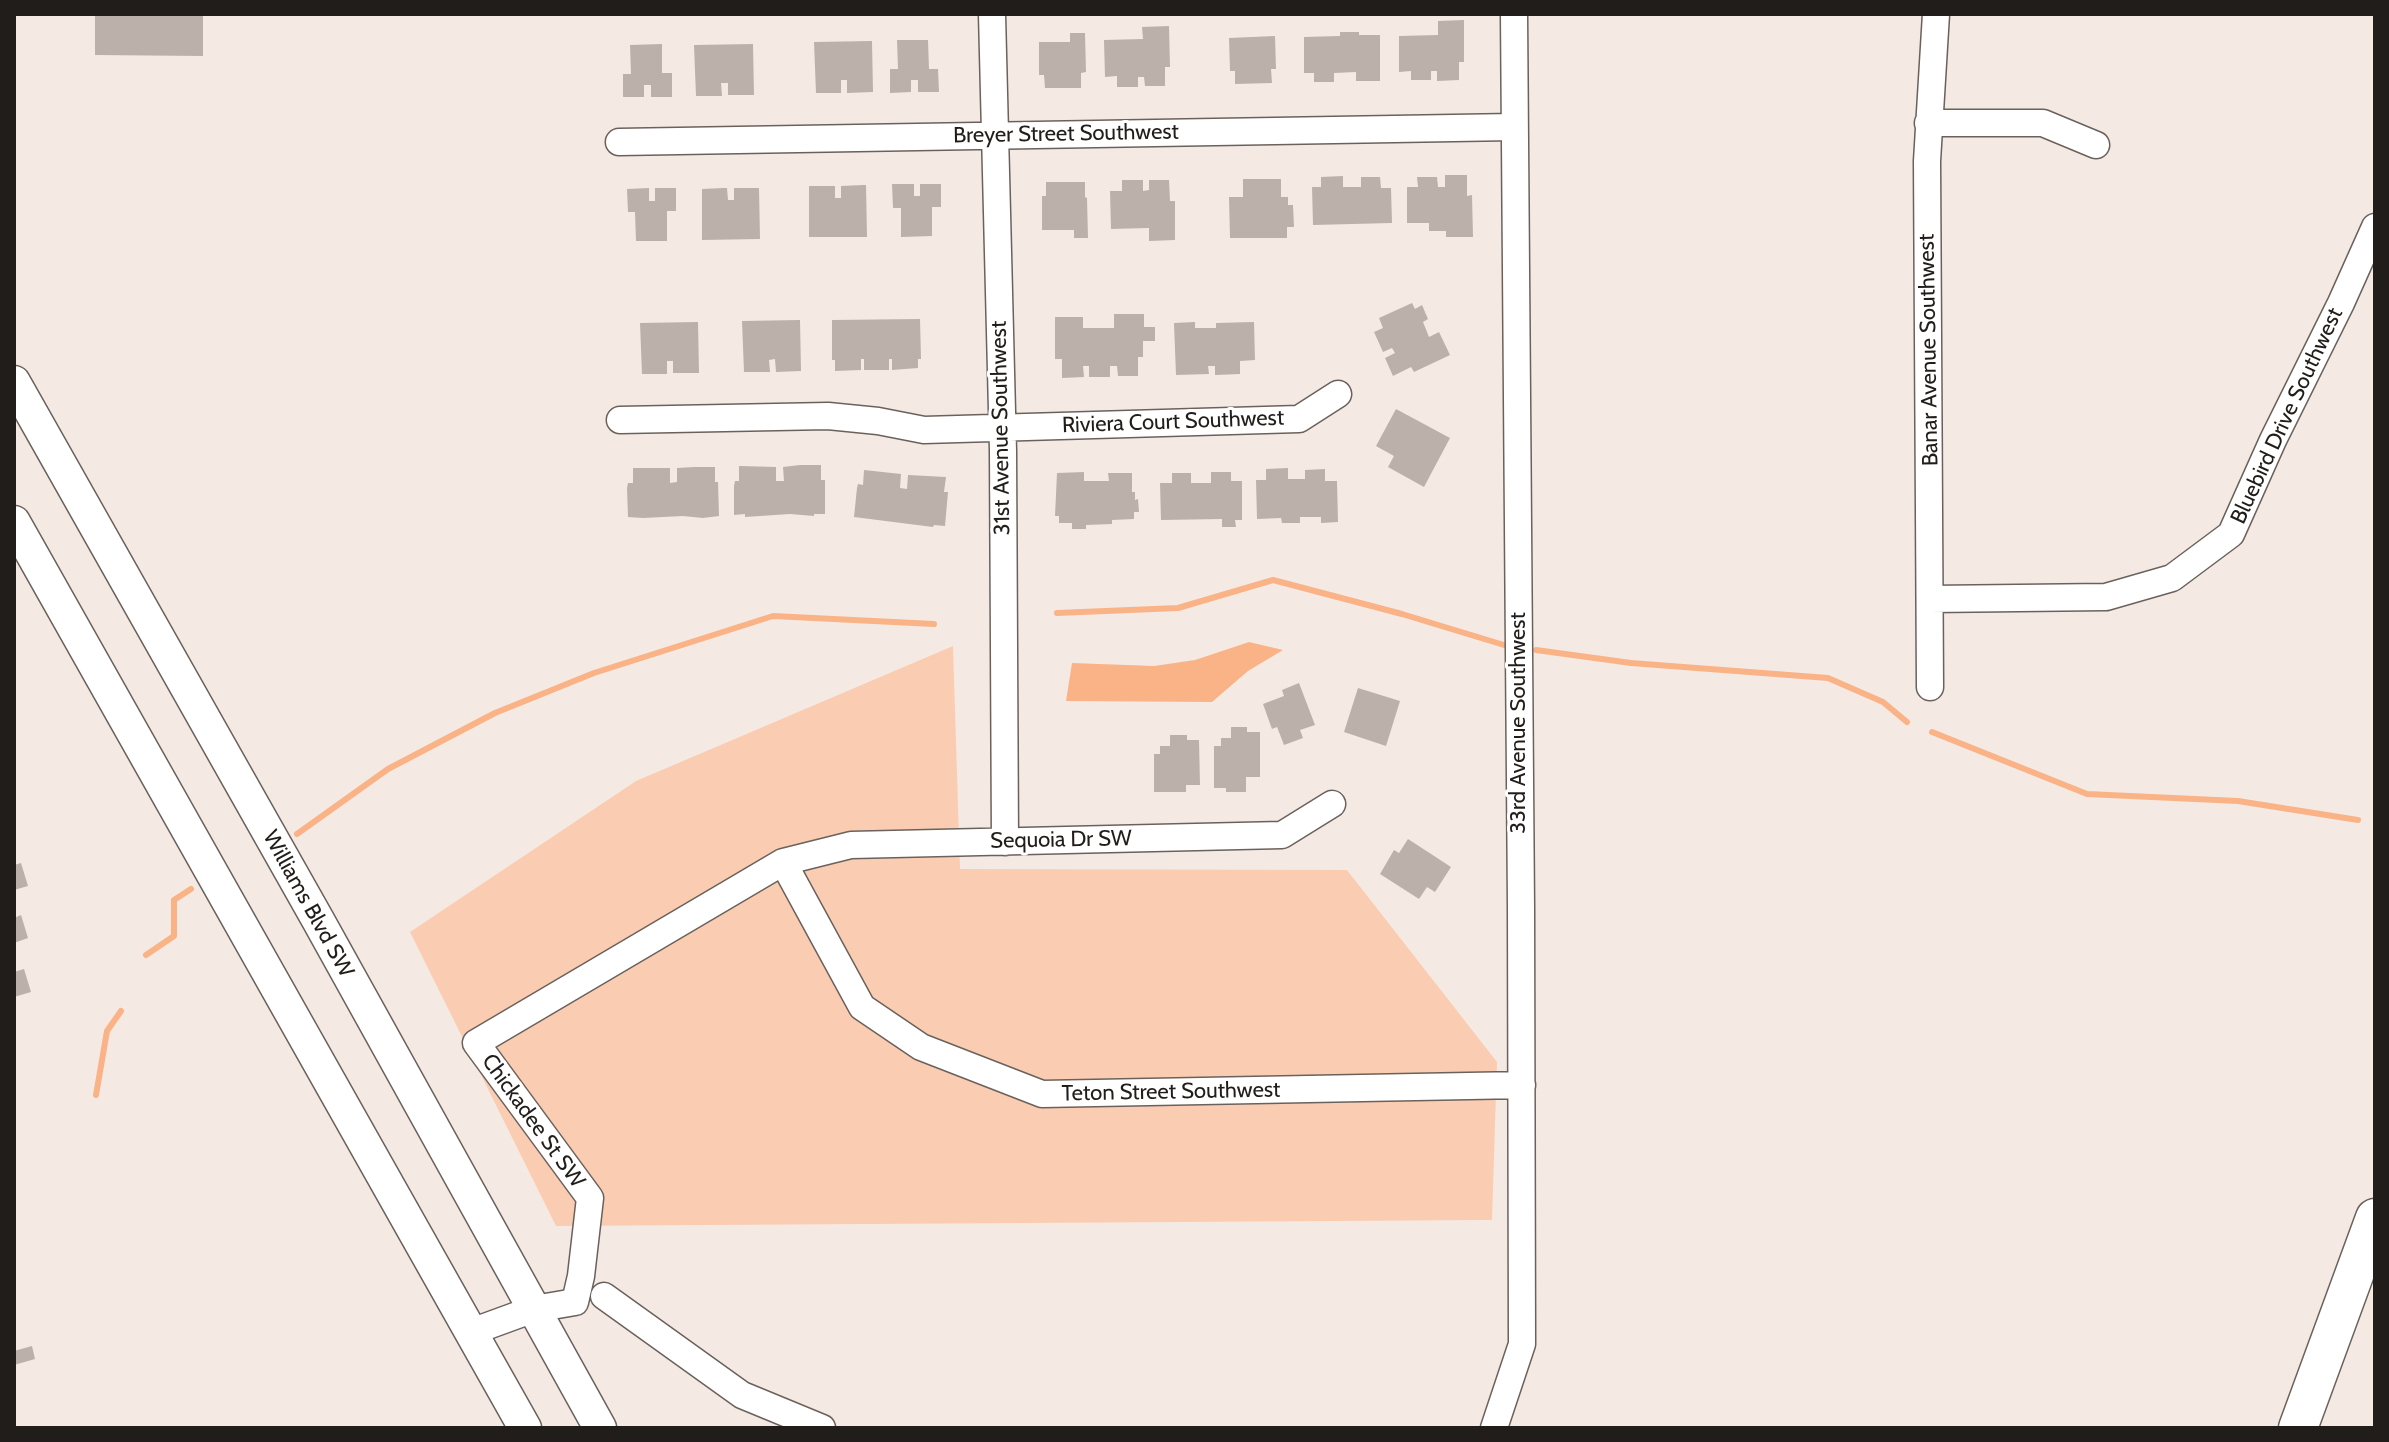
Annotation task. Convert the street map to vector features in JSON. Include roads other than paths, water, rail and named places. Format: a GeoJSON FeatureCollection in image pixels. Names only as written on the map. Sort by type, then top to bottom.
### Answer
{"type":"FeatureCollection","features":[{"type":"Feature","properties":{"kind":"highway"},"geometry":{"type":"LineString","coordinates":[[2298,1428],[2375,1218]]}},
{"type":"Feature","properties":{"kind":"main road","name":"Williams Blvd SW"},"geometry":{"type":"LineString","coordinates":[[14,382],[600,1428]]}},
{"type":"Feature","properties":{"kind":"main road"},"geometry":{"type":"LineString","coordinates":[[14,522],[525,1428]]}},
{"type":"Feature","properties":{"kind":"street","name":"31st Avenue Southwest"},"geometry":{"type":"LineString","coordinates":[[992,14],[1002,427],[1005,842]]}},
{"type":"Feature","properties":{"kind":"street","name":"33rd Avenue Southwest"},"geometry":{"type":"LineString","coordinates":[[1494,1428],[1522,1344],[1514,14]]}},
{"type":"Feature","properties":{"kind":"street","name":"Banar Avenue Southwest"},"geometry":{"type":"LineString","coordinates":[[1930,687],[1928,123],[1936,14]]}},
{"type":"Feature","properties":{"kind":"street"},"geometry":{"type":"LineString","coordinates":[[1928,123],[2043,123],[2096,145]]}},
{"type":"Feature","properties":{"kind":"street","name":"Breyer Street Southwest"},"geometry":{"type":"LineString","coordinates":[[619,142],[1513,127]]}},
{"type":"Feature","properties":{"kind":"street","name":"Bluebird Drive Southwest"},"geometry":{"type":"LineString","coordinates":[[1931,599],[2106,597],[2172,578],[2231,534],[2375,227]]}},
{"type":"Feature","properties":{"kind":"street","name":"Riviera Court Southwest"},"geometry":{"type":"LineString","coordinates":[[620,420],[828,416],[924,430],[1299,419],[1338,394]]}},
{"type":"Feature","properties":{"kind":"street","name":"Sequoia Dr SW"},"geometry":{"type":"LineString","coordinates":[[783,862],[851,845],[1282,835],[1332,804]]}},
{"type":"Feature","properties":{"kind":"street","name":"Teton Street Southwest"},"geometry":{"type":"LineString","coordinates":[[783,862],[862,1007],[921,1047],[1042,1094],[1522,1085]]}},
{"type":"Feature","properties":{"kind":"street","name":"Chickadee St SW"},"geometry":{"type":"LineString","coordinates":[[471,1332],[534,1309],[575,1302],[590,1198],[476,1043],[783,862]]}},
{"type":"Feature","properties":{"kind":"street"},"geometry":{"type":"LineString","coordinates":[[604,1296],[742,1395],[822,1428]]}},
{"type":"Feature","properties":{"kind":"waterway"},"geometry":{"type":"LineString","coordinates":[[1057,613],[1178,608],[1273,580],[1504,645]]}},
{"type":"Feature","properties":{"kind":"waterway"},"geometry":{"type":"LineString","coordinates":[[297,834],[388,769],[495,713],[594,673],[773,616],[934,624]]}},
{"type":"Feature","properties":{"kind":"waterway"},"geometry":{"type":"LineString","coordinates":[[1536,650],[1631,663],[1828,678],[1883,702],[1907,722]]}},
{"type":"Feature","properties":{"kind":"waterway"},"geometry":{"type":"LineString","coordinates":[[1932,732],[2087,794],[2238,801],[2358,820]]}},
{"type":"Feature","properties":{"kind":"waterway"},"geometry":{"type":"LineString","coordinates":[[146,955],[174,936],[174,900],[191,889]]}},
{"type":"Feature","properties":{"kind":"waterway"},"geometry":{"type":"LineString","coordinates":[[96,1095],[107,1031],[121,1011]]}}]}
